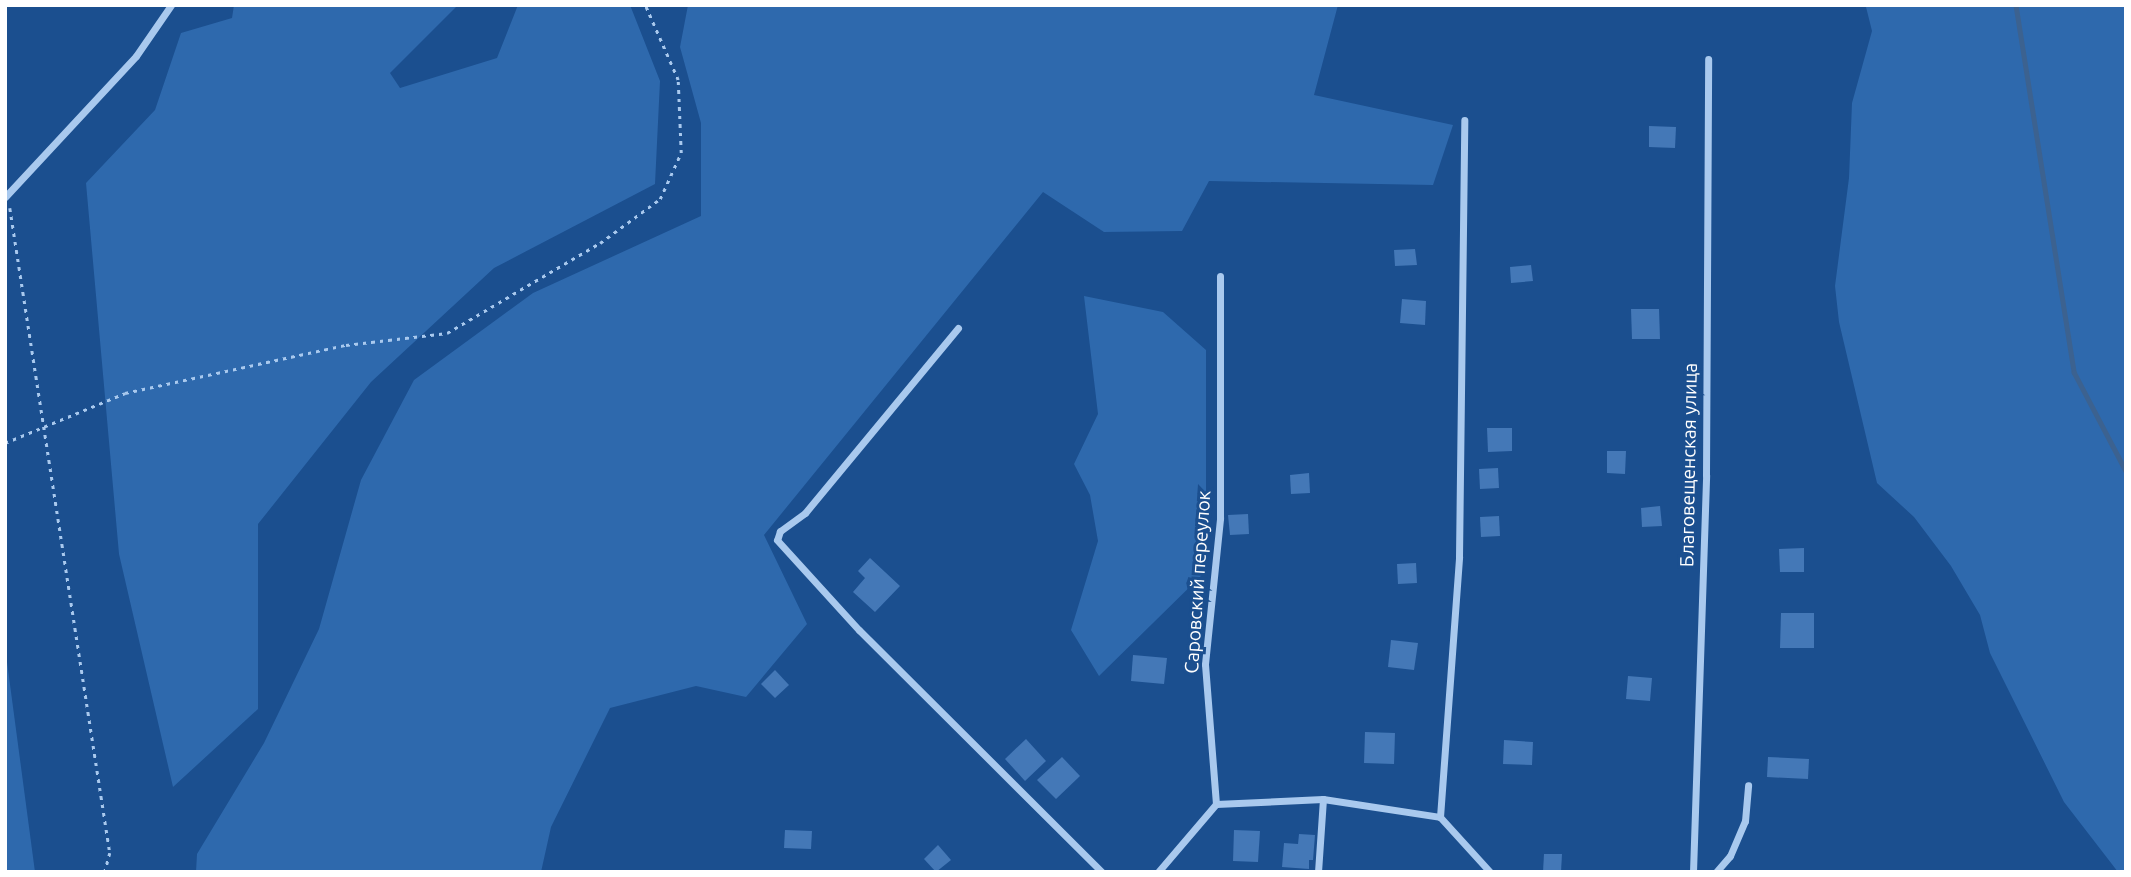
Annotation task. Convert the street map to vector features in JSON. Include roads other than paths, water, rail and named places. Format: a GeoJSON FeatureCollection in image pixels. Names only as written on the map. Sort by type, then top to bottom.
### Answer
{"type":"FeatureCollection","features":[{"type":"Feature","properties":{"kind":"street"},"geometry":{"type":"LineString","coordinates":[[7,196],[136,56],[171,5]]}},
{"type":"Feature","properties":{"kind":"street","name":"Благовещенская улица"},"geometry":{"type":"LineString","coordinates":[[1693,872],[1706,475],[1708,59]]}},
{"type":"Feature","properties":{"kind":"street"},"geometry":{"type":"LineString","coordinates":[[1440,817],[1459,557],[1464,120]]}},
{"type":"Feature","properties":{"kind":"street","name":"Саровский переулок"},"geometry":{"type":"LineString","coordinates":[[1216,804],[1205,664],[1220,518],[1220,276]]}},
{"type":"Feature","properties":{"kind":"street"},"geometry":{"type":"LineString","coordinates":[[958,328],[805,513],[780,531],[777,540],[859,630],[1102,872]]}},
{"type":"Feature","properties":{"kind":"street"},"geometry":{"type":"LineString","coordinates":[[1717,872],[1730,856],[1745,821],[1748,785]]}},
{"type":"Feature","properties":{"kind":"street"},"geometry":{"type":"LineString","coordinates":[[1318,872],[1323,799]]}},
{"type":"Feature","properties":{"kind":"street"},"geometry":{"type":"LineString","coordinates":[[1158,872],[1216,804],[1323,799],[1440,817],[1490,872]]}},
{"type":"Feature","properties":{"kind":"waterway"},"geometry":{"type":"LineString","coordinates":[[2016,5],[2074,372],[2126,471]]}}]}
